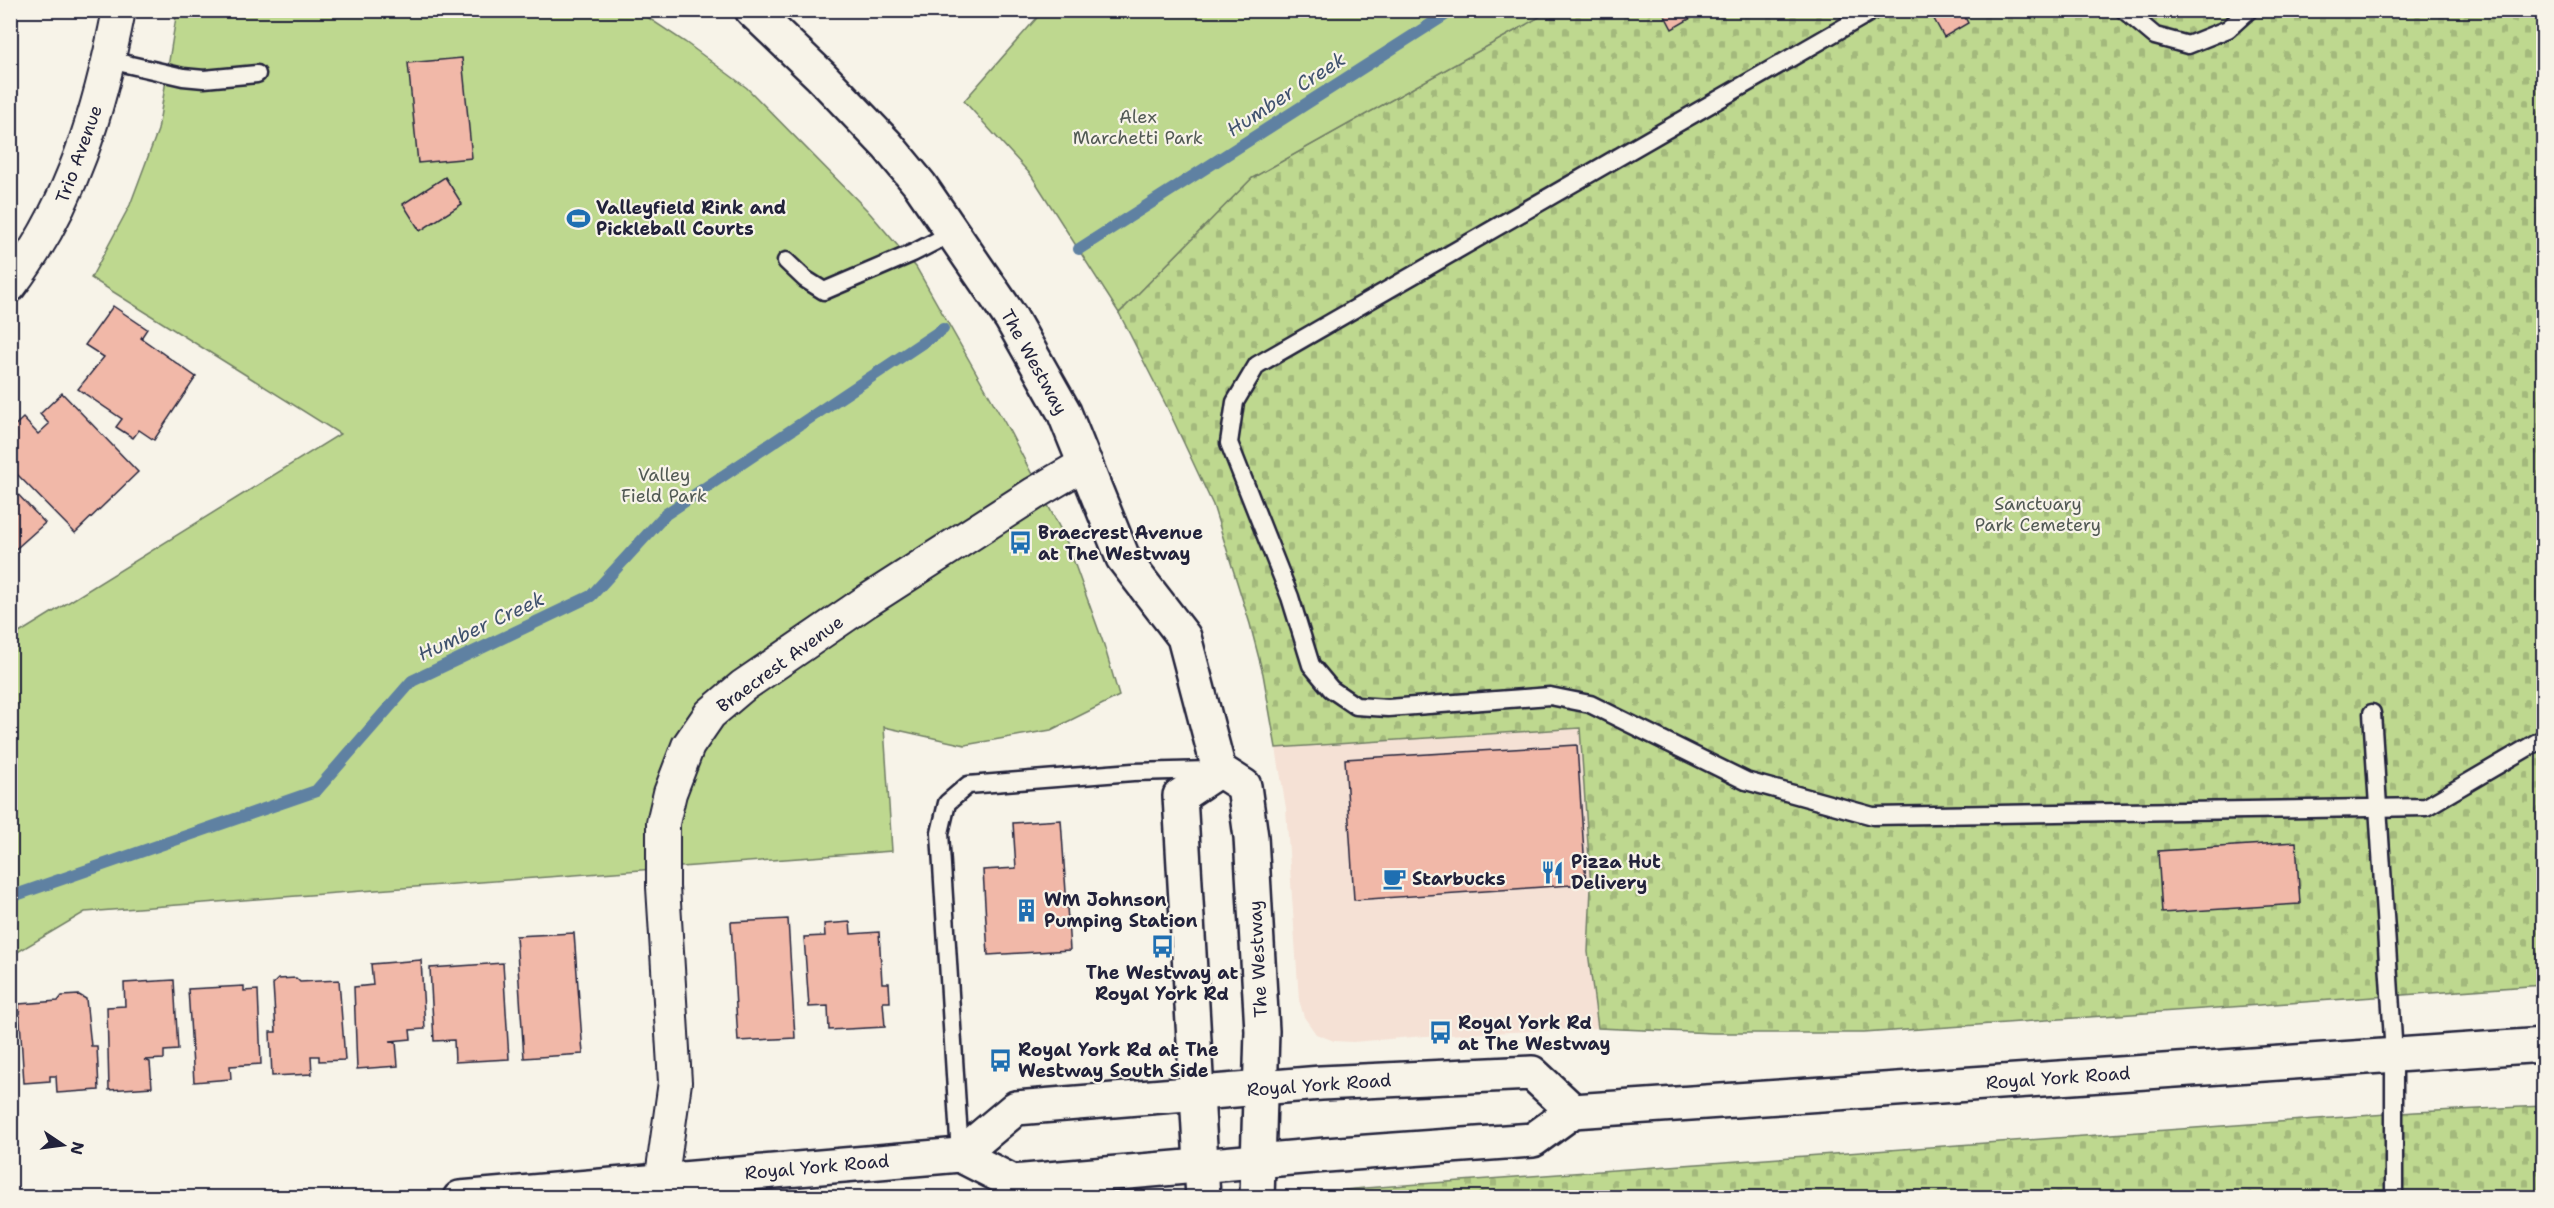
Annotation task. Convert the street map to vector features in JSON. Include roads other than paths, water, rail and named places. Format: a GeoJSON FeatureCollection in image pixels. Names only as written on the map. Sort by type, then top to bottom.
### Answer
{"type":"FeatureCollection","features":[{"type":"Feature","properties":{"kind":"main road","name":"The Westway"},"geometry":{"type":"LineString","coordinates":[[752,10],[821,76],[887,145],[954,232],[1011,318],[1064,412],[1123,558],[1184,637],[1220,770],[1244,786],[1251,837],[1262,1031],[1257,1197]]}},
{"type":"Feature","properties":{"kind":"main road"},"geometry":{"type":"LineString","coordinates":[[1203,1197],[1180,796],[1220,770]]}},
{"type":"Feature","properties":{"kind":"main road","name":"Royal York Road"},"geometry":{"type":"LineString","coordinates":[[460,1197],[660,1189],[960,1155],[1016,1108],[1260,1088],[1532,1073],[1573,1111],[2544,1046]]}},
{"type":"Feature","properties":{"kind":"main road"},"geometry":{"type":"LineString","coordinates":[[960,1155],[1013,1182],[1533,1140],[1573,1111]]}},
{"type":"Feature","properties":{"kind":"street","name":"Trio Avenue"},"geometry":{"type":"LineString","coordinates":[[10,286],[30,260],[46,232],[74,174],[93,119],[109,60],[119,10]]}},
{"type":"Feature","properties":{"kind":"street","name":"Braecrest Avenue"},"geometry":{"type":"LineString","coordinates":[[660,1189],[675,1082],[663,887],[663,823],[674,782],[688,746],[710,714],[743,686],[867,601],[1035,493],[1086,463]]}},
{"type":"Feature","properties":{"kind":"lane"},"geometry":{"type":"LineString","coordinates":[[1874,10],[1257,365],[1235,402],[1229,443],[1290,597],[1311,665],[1331,689],[1356,706],[1388,708],[1550,696],[1590,704],[1746,781],[1873,816],[2426,807],[2544,738]]}},
{"type":"Feature","properties":{"kind":"lane"},"geometry":{"type":"LineString","coordinates":[[2124,10],[2155,36],[2188,45],[2228,30],[2249,10]]}},
{"type":"Feature","properties":{"kind":"lane"},"geometry":{"type":"LineString","coordinates":[[109,60],[183,77],[204,79],[257,74]]}},
{"type":"Feature","properties":{"kind":"lane"},"geometry":{"type":"LineString","coordinates":[[786,261],[806,279],[825,291],[913,253],[954,232]]}},
{"type":"Feature","properties":{"kind":"lane"},"geometry":{"type":"LineString","coordinates":[[2372,713],[2394,1055],[2394,1197]]}},
{"type":"Feature","properties":{"kind":"lane"},"geometry":{"type":"LineString","coordinates":[[960,1155],[940,833],[947,803],[968,785],[1133,772],[1220,770]]}},
{"type":"Feature","properties":{"kind":"waterway","name":"Humber Creek"},"geometry":{"type":"LineString","coordinates":[[1079,249],[1453,10]]}},
{"type":"Feature","properties":{"kind":"waterway","name":"Humber Creek"},"geometry":{"type":"LineString","coordinates":[[10,897],[316,791],[412,681],[591,596],[666,514],[943,329]]}},
{"type":"Feature","properties":{"kind":"place","name":"Valleyfield Rink and Pickleball Courts"},"geometry":{"type":"Point","coordinates":[578,218]}},
{"type":"Feature","properties":{"kind":"place","name":"Braecrest Avenue at The Westway"},"geometry":{"type":"Point","coordinates":[1020,543]}},
{"type":"Feature","properties":{"kind":"place","name":"Pizza Hut Delivery"},"geometry":{"type":"Point","coordinates":[1553,872]}},
{"type":"Feature","properties":{"kind":"place","name":"Starbucks"},"geometry":{"type":"Point","coordinates":[1394,879]}},
{"type":"Feature","properties":{"kind":"place","name":"WM Johnson Pumping Station"},"geometry":{"type":"Point","coordinates":[1026,910]}},
{"type":"Feature","properties":{"kind":"place","name":"The Westway at Royal York Rd"},"geometry":{"type":"Point","coordinates":[1162,947]}},
{"type":"Feature","properties":{"kind":"place","name":"Royal York Rd at The Westway"},"geometry":{"type":"Point","coordinates":[1440,1033]}},
{"type":"Feature","properties":{"kind":"place","name":"Royal York Rd at The Westway South Side"},"geometry":{"type":"Point","coordinates":[1000,1060]}},
{"type":"Feature","properties":{"kind":"park label","name":"Alex Marchetti Park"},"geometry":{"type":"Point","coordinates":[1138,127]}},
{"type":"Feature","properties":{"kind":"park label","name":"Valley Field Park"},"geometry":{"type":"Point","coordinates":[664,485]}},
{"type":"Feature","properties":{"kind":"park label","name":"Sanctuary Park Cemetery"},"geometry":{"type":"Point","coordinates":[2038,514]}}]}
